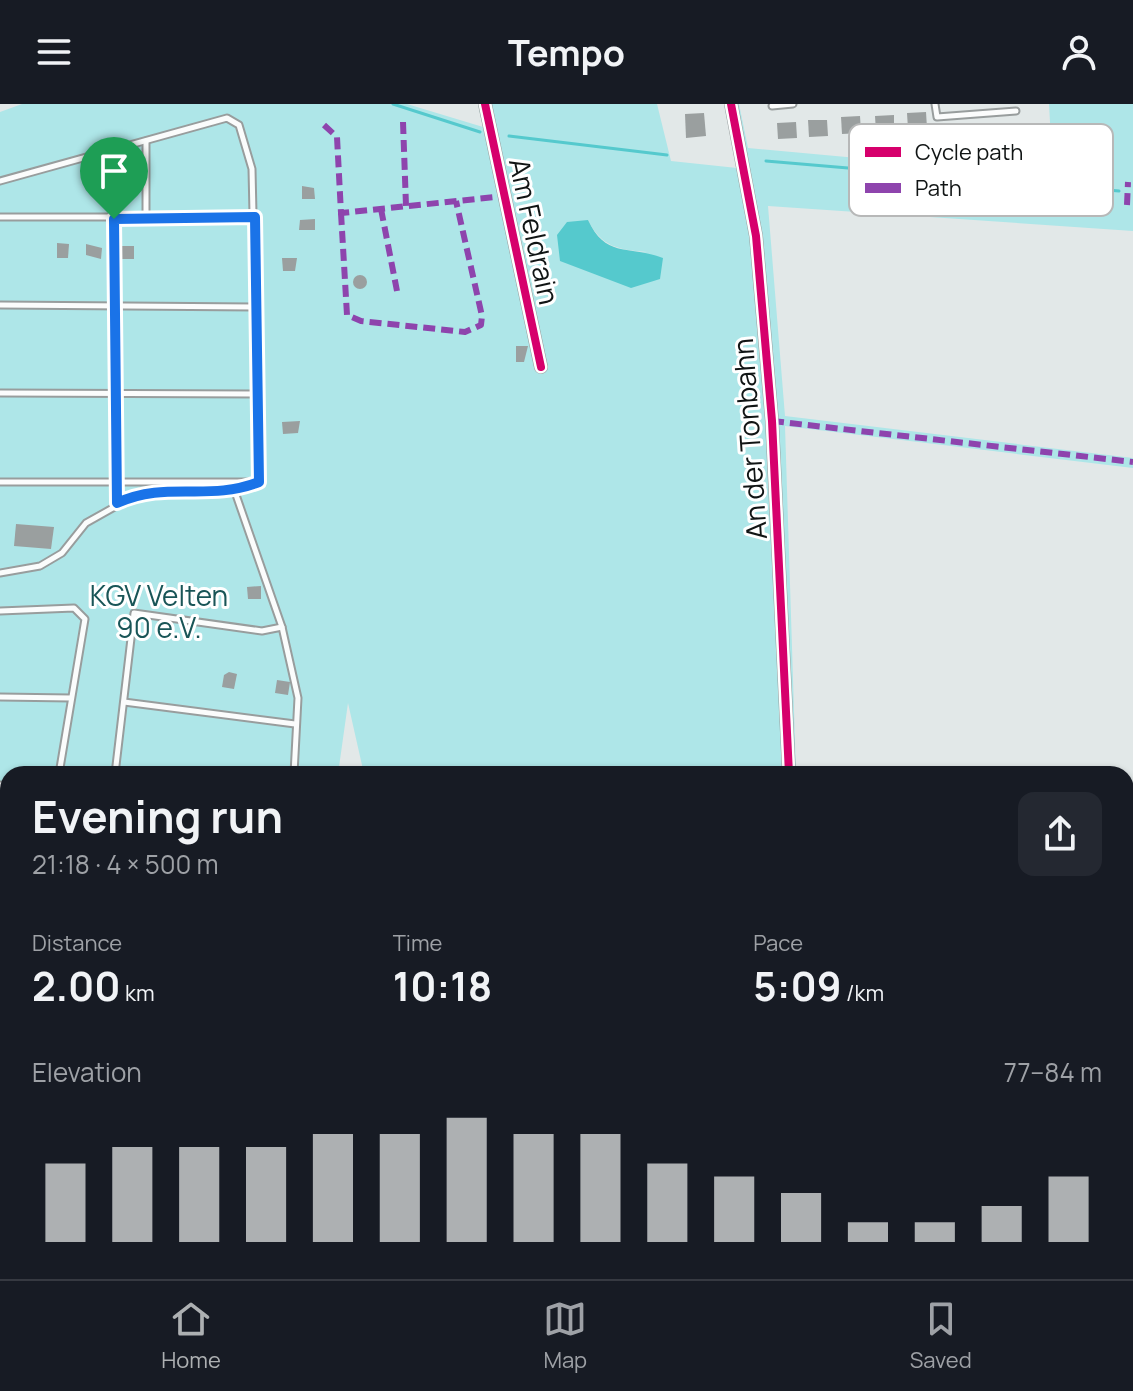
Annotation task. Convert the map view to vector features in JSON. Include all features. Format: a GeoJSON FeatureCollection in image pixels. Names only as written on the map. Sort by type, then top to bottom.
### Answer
{"type":"FeatureCollection","features":[{"type":"Feature","properties":{"kind":"street","name":"Am Feldrain"},"geometry":{"type":"LineString","coordinates":[[485,104],[541,367]]}},
{"type":"Feature","properties":{"kind":"street","name":"An der Tonbahn"},"geometry":{"type":"LineString","coordinates":[[731,104],[756,236],[771,405],[789,766]]}},
{"type":"Feature","properties":{"kind":"lane"},"geometry":{"type":"LineString","coordinates":[[772,106],[793,104]]}},
{"type":"Feature","properties":{"kind":"lane"},"geometry":{"type":"LineString","coordinates":[[935,104],[937,117],[1016,111]]}},
{"type":"Feature","properties":{"kind":"lane"},"geometry":{"type":"LineString","coordinates":[[0,181],[227,118],[235,119],[252,169],[259,482]]}},
{"type":"Feature","properties":{"kind":"lane"},"geometry":{"type":"LineString","coordinates":[[146,141],[146,219]]}},
{"type":"Feature","properties":{"kind":"lane"},"geometry":{"type":"LineString","coordinates":[[0,217],[255,217]]}},
{"type":"Feature","properties":{"kind":"lane"},"geometry":{"type":"LineString","coordinates":[[114,219],[117,503]]}},
{"type":"Feature","properties":{"kind":"lane"},"geometry":{"type":"LineString","coordinates":[[0,305],[254,307]]}},
{"type":"Feature","properties":{"kind":"lane"},"geometry":{"type":"LineString","coordinates":[[0,393],[257,394]]}},
{"type":"Feature","properties":{"kind":"lane"},"geometry":{"type":"LineString","coordinates":[[0,482],[259,482]]}},
{"type":"Feature","properties":{"kind":"lane"},"geometry":{"type":"LineString","coordinates":[[0,573],[40,566],[62,553],[86,523],[143,491],[235,492],[259,482]]}},
{"type":"Feature","properties":{"kind":"lane"},"geometry":{"type":"LineString","coordinates":[[235,492],[282,627],[298,698],[294,766]]}},
{"type":"Feature","properties":{"kind":"lane"},"geometry":{"type":"LineString","coordinates":[[0,611],[74,608],[85,619],[60,766]]}},
{"type":"Feature","properties":{"kind":"lane"},"geometry":{"type":"LineString","coordinates":[[116,766],[134,613],[262,631],[282,627]]}},
{"type":"Feature","properties":{"kind":"lane"},"geometry":{"type":"LineString","coordinates":[[0,697],[71,698]]}},
{"type":"Feature","properties":{"kind":"lane"},"geometry":{"type":"LineString","coordinates":[[124,702],[295,724]]}},
{"type":"Feature","properties":{"kind":"green space","name":"KGV Velten 90 e.V."},"geometry":{"type":"Polygon","coordinates":[[[22,104],[407,104],[483,127],[478,104],[657,104],[671,161],[737,168],[724,104],[739,104],[748,148],[849,157],[849,212],[768,206],[785,416],[1133,458],[1133,468],[785,426],[796,766],[362,766],[348,703],[339,766],[0,766],[0,112],[22,104]],[[588,220],[560,261],[647,252],[612,245],[599,236],[588,220]]]}},
{"type":"Feature","properties":{"kind":"green space"},"geometry":{"type":"Polygon","coordinates":[[[1049,104],[1133,104],[1133,231],[914,216],[1113,216],[1113,124],[1050,124],[1049,104]]]}},
{"type":"Feature","properties":{"kind":"water"},"geometry":{"type":"Polygon","coordinates":[[[588,220],[595,232],[611,246],[663,258],[660,279],[631,288],[560,261],[557,235],[567,222],[588,220]]]}},
{"type":"Feature","properties":{"kind":"building"},"geometry":{"type":"Polygon","coordinates":[[[926,112],[927,124],[908,124],[907,113],[926,112]]]}},
{"type":"Feature","properties":{"kind":"building"},"geometry":{"type":"Polygon","coordinates":[[[704,113],[706,136],[686,138],[685,114],[704,113]]]}},
{"type":"Feature","properties":{"kind":"building"},"geometry":{"type":"Polygon","coordinates":[[[894,115],[894,124],[876,124],[875,116],[894,115]]]}},
{"type":"Feature","properties":{"kind":"building"},"geometry":{"type":"Polygon","coordinates":[[[860,116],[860,124],[849,124],[849,134],[842,134],[841,117],[860,116]]]}},
{"type":"Feature","properties":{"kind":"building"},"geometry":{"type":"Polygon","coordinates":[[[808,120],[827,120],[828,136],[809,137],[808,120]]]}},
{"type":"Feature","properties":{"kind":"building"},"geometry":{"type":"Polygon","coordinates":[[[796,122],[797,138],[778,139],[777,123],[796,122]]]}},
{"type":"Feature","properties":{"kind":"building"},"geometry":{"type":"Polygon","coordinates":[[[302,186],[314,188],[315,199],[302,199],[302,186]]]}},
{"type":"Feature","properties":{"kind":"building"},"geometry":{"type":"Polygon","coordinates":[[[112,188],[126,188],[126,197],[112,201],[112,188]]]}},
{"type":"Feature","properties":{"kind":"building"},"geometry":{"type":"Polygon","coordinates":[[[315,219],[315,230],[299,230],[300,220],[315,219]]]}},
{"type":"Feature","properties":{"kind":"building"},"geometry":{"type":"Polygon","coordinates":[[[57,243],[69,244],[68,258],[57,258],[57,243]]]}},
{"type":"Feature","properties":{"kind":"building"},"geometry":{"type":"Polygon","coordinates":[[[86,244],[102,248],[101,259],[86,255],[86,244]]]}},
{"type":"Feature","properties":{"kind":"building"},"geometry":{"type":"Polygon","coordinates":[[[121,246],[134,246],[134,259],[122,259],[121,246]]]}},
{"type":"Feature","properties":{"kind":"building"},"geometry":{"type":"Polygon","coordinates":[[[282,258],[297,258],[295,271],[283,271],[282,258]]]}},
{"type":"Feature","properties":{"kind":"building"},"geometry":{"type":"Polygon","coordinates":[[[360,275],[367,282],[360,289],[353,282],[360,275]]]}},
{"type":"Feature","properties":{"kind":"building"},"geometry":{"type":"Polygon","coordinates":[[[516,346],[528,346],[524,362],[516,362],[516,346]]]}},
{"type":"Feature","properties":{"kind":"building"},"geometry":{"type":"Polygon","coordinates":[[[300,421],[298,433],[283,434],[282,422],[300,421]]]}},
{"type":"Feature","properties":{"kind":"building"},"geometry":{"type":"Polygon","coordinates":[[[16,524],[54,527],[51,549],[14,546],[16,524]]]}},
{"type":"Feature","properties":{"kind":"building"},"geometry":{"type":"Polygon","coordinates":[[[261,586],[261,599],[248,599],[247,587],[261,586]]]}},
{"type":"Feature","properties":{"kind":"building"},"geometry":{"type":"Polygon","coordinates":[[[229,672],[237,674],[234,689],[222,687],[224,675],[229,672]]]}},
{"type":"Feature","properties":{"kind":"building"},"geometry":{"type":"Polygon","coordinates":[[[277,680],[290,682],[288,695],[275,693],[277,680]]]}},
{"type":"Feature","properties":{"kind":"waterway"},"geometry":{"type":"LineString","coordinates":[[393,104],[480,132]]}},
{"type":"Feature","properties":{"kind":"waterway"},"geometry":{"type":"LineString","coordinates":[[509,136],[667,155]]}},
{"type":"Feature","properties":{"kind":"waterway"},"geometry":{"type":"LineString","coordinates":[[766,161],[849,168]]}},
{"type":"Feature","properties":{"kind":"waterway"},"geometry":{"type":"LineString","coordinates":[[1113,190],[1119,191]]}},
{"type":"Feature","properties":{"kind":"marked path"},"geometry":{"type":"LineString","coordinates":[[403,122],[406,206]]}},
{"type":"Feature","properties":{"kind":"marked path"},"geometry":{"type":"LineString","coordinates":[[324,125],[337,137],[341,213],[505,196]]}},
{"type":"Feature","properties":{"kind":"marked path"},"geometry":{"type":"LineString","coordinates":[[1127,205],[1128,182]]}},
{"type":"Feature","properties":{"kind":"marked path"},"geometry":{"type":"LineString","coordinates":[[341,213],[347,315],[361,321],[465,332],[481,325],[482,316],[456,201]]}},
{"type":"Feature","properties":{"kind":"marked path"},"geometry":{"type":"LineString","coordinates":[[381,209],[397,291]]}},
{"type":"Feature","properties":{"kind":"marked path"},"geometry":{"type":"LineString","coordinates":[[772,421],[1133,462]]}},
{"type":"Feature","properties":{"kind":"cycle path"},"geometry":{"type":"LineString","coordinates":[[485,104],[541,367]]}},
{"type":"Feature","properties":{"kind":"cycle path"},"geometry":{"type":"LineString","coordinates":[[731,104],[756,236],[772,421],[789,766]]}},
{"type":"Feature","properties":{"kind":"route"},"geometry":{"type":"LineString","coordinates":[[255,217],[259,482],[235,492],[143,491],[117,503],[114,219],[255,217]]}}]}
